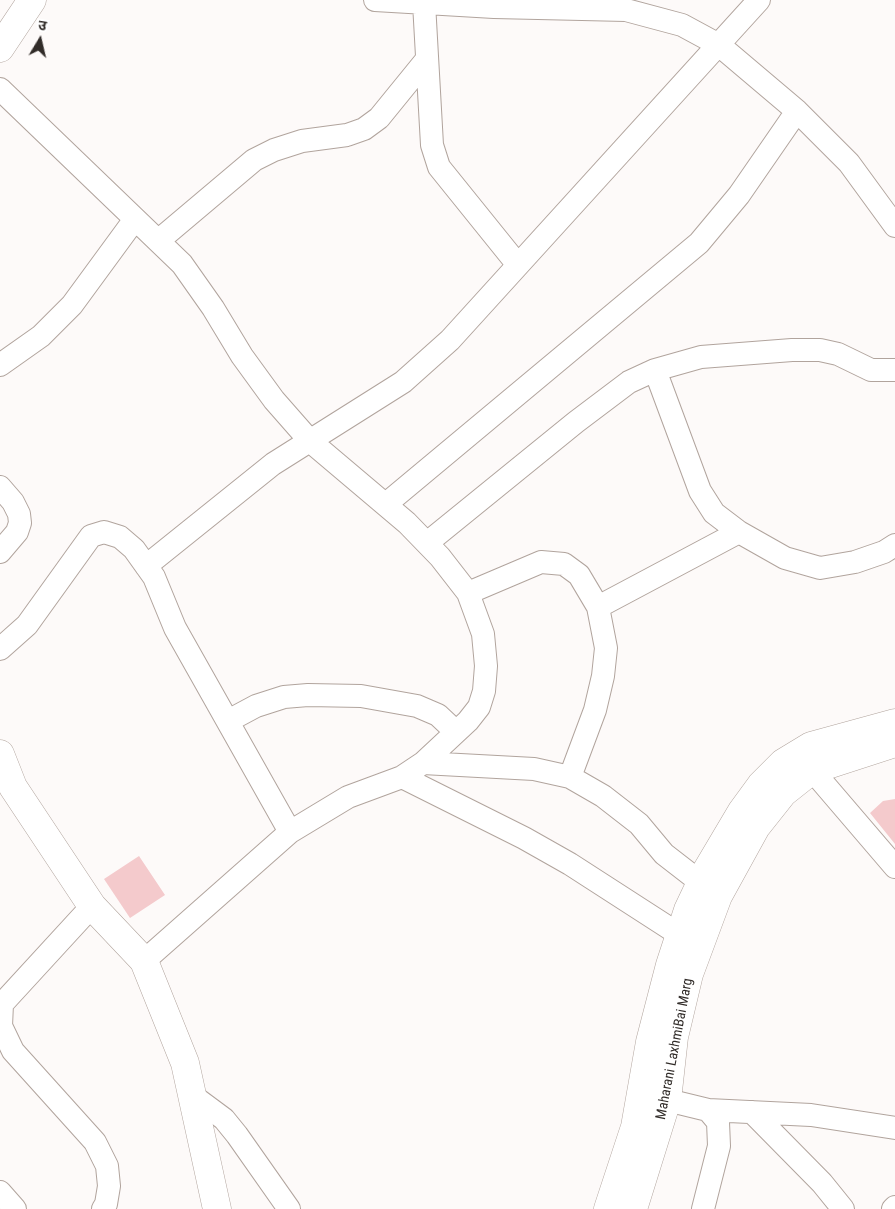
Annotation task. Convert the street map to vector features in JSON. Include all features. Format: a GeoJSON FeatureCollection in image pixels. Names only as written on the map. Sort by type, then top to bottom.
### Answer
{"type":"FeatureCollection","features":[{"type":"Feature","properties":{"kind":"main road"},"geometry":{"type":"LineString","coordinates":[[3,36],[33,0]]}},
{"type":"Feature","properties":{"kind":"main road"},"geometry":{"type":"LineString","coordinates":[[608,1209],[635,1128],[650,1042],[680,935],[709,890],[742,811],[761,785],[784,762],[811,746],[895,723]]}},
{"type":"Feature","properties":{"kind":"main road","name":"Maharani LaxhmiBai Marg"},"geometry":{"type":"LineString","coordinates":[[633,1209],[667,1100],[674,1038],[709,890],[783,793],[812,770],[895,743]]}},
{"type":"Feature","properties":{"kind":"main road"},"geometry":{"type":"LineString","coordinates":[[0,754],[6,792],[92,906],[144,961],[184,1063],[193,1096],[217,1209]]}},
{"type":"Feature","properties":{"kind":"street"},"geometry":{"type":"LineString","coordinates":[[375,0],[626,10],[682,25],[719,45],[797,112],[849,163],[895,226]]}},
{"type":"Feature","properties":{"kind":"street"},"geometry":{"type":"LineString","coordinates":[[146,566],[266,470],[402,382],[450,340],[759,0]]}},
{"type":"Feature","properties":{"kind":"street"},"geometry":{"type":"LineString","coordinates":[[424,3],[432,145],[439,167],[518,265]]}},
{"type":"Feature","properties":{"kind":"street"},"geometry":{"type":"LineString","coordinates":[[158,241],[254,160],[274,150],[302,141],[347,135],[364,129],[379,118],[427,59]]}},
{"type":"Feature","properties":{"kind":"street"},"geometry":{"type":"LineString","coordinates":[[0,90],[182,264],[213,308],[247,363],[274,400],[310,441],[386,504],[427,543],[468,593],[483,634],[486,666],[484,691],[479,708],[423,763],[402,776],[348,797],[290,832],[144,961]]}},
{"type":"Feature","properties":{"kind":"street"},"geometry":{"type":"LineString","coordinates":[[386,504],[699,243],[739,195],[797,112]]}},
{"type":"Feature","properties":{"kind":"street"},"geometry":{"type":"LineString","coordinates":[[0,365],[41,336],[72,305],[135,219]]}},
{"type":"Feature","properties":{"kind":"street"},"geometry":{"type":"LineString","coordinates":[[427,543],[576,422],[629,382],[655,370],[701,357],[792,350],[820,350],[838,354],[871,370],[895,370]]}},
{"type":"Feature","properties":{"kind":"street"},"geometry":{"type":"LineString","coordinates":[[655,370],[700,491],[714,513],[739,532],[785,558],[820,568],[855,562],[884,552],[895,545]]}},
{"type":"Feature","properties":{"kind":"street"},"geometry":{"type":"LineString","coordinates":[[0,486],[13,502],[19,514],[20,523],[17,532],[0,552]]}},
{"type":"Feature","properties":{"kind":"street"},"geometry":{"type":"LineString","coordinates":[[0,649],[27,625],[91,536],[104,532],[120,537],[134,548],[154,577],[175,628],[290,832]]}},
{"type":"Feature","properties":{"kind":"street"},"geometry":{"type":"LineString","coordinates":[[598,607],[739,532]]}},
{"type":"Feature","properties":{"kind":"street"},"geometry":{"type":"LineString","coordinates":[[468,593],[541,562],[564,564],[579,575],[598,607],[606,648],[603,676],[595,710],[570,777]]}},
{"type":"Feature","properties":{"kind":"street"},"geometry":{"type":"LineString","coordinates":[[228,721],[256,706],[284,697],[308,695],[362,696],[417,706],[438,715],[455,731]]}},
{"type":"Feature","properties":{"kind":"street"},"geometry":{"type":"LineString","coordinates":[[423,763],[534,769],[570,777],[603,796],[639,824],[664,854],[709,890]]}},
{"type":"Feature","properties":{"kind":"street"},"geometry":{"type":"LineString","coordinates":[[812,770],[895,867]]}},
{"type":"Feature","properties":{"kind":"street"},"geometry":{"type":"LineString","coordinates":[[402,776],[524,838],[570,864],[680,935]]}},
{"type":"Feature","properties":{"kind":"street"},"geometry":{"type":"LineString","coordinates":[[92,906],[2,1004],[1,1026],[13,1051],[95,1142],[107,1166],[109,1186],[106,1204],[102,1209]]}},
{"type":"Feature","properties":{"kind":"street"},"geometry":{"type":"LineString","coordinates":[[193,1096],[224,1119],[289,1209]]}},
{"type":"Feature","properties":{"kind":"street"},"geometry":{"type":"LineString","coordinates":[[667,1100],[708,1110],[820,1116],[895,1128]]}},
{"type":"Feature","properties":{"kind":"street"},"geometry":{"type":"LineString","coordinates":[[703,1209],[720,1146],[718,1122],[708,1110]]}},
{"type":"Feature","properties":{"kind":"street"},"geometry":{"type":"LineString","coordinates":[[752,1112],[822,1183],[843,1209]]}},
{"type":"Feature","properties":{"kind":"street"},"geometry":{"type":"LineString","coordinates":[[0,1192],[15,1209]]}},
{"type":"Feature","properties":{"kind":"building"},"geometry":{"type":"Polygon","coordinates":[[[895,799],[895,844],[870,813],[883,801],[895,799]]]}},
{"type":"Feature","properties":{"kind":"building"},"geometry":{"type":"Polygon","coordinates":[[[139,856],[165,895],[130,918],[104,879],[139,856]]]}}]}
